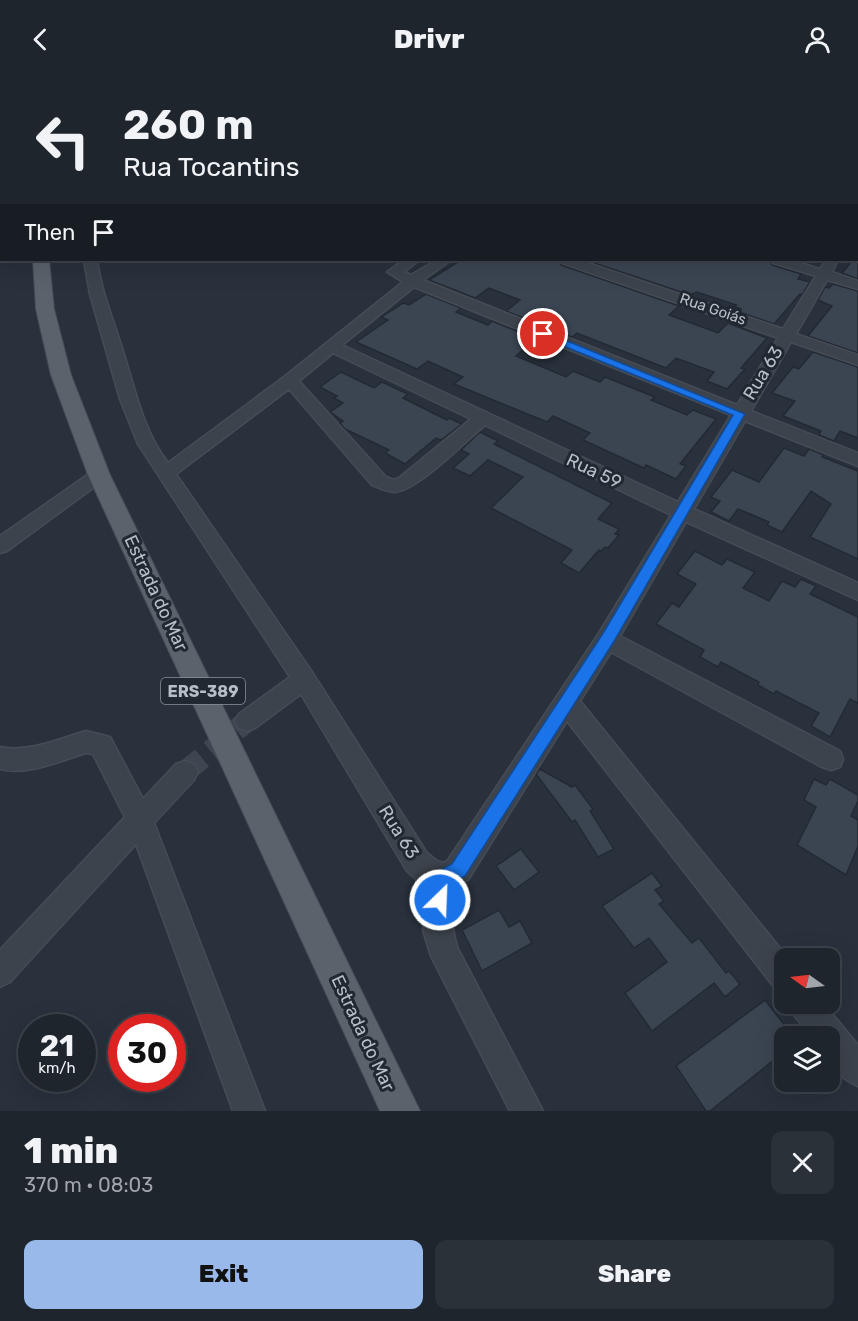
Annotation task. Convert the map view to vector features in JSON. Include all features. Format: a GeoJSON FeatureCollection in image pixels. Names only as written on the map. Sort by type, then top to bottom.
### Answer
{"type":"FeatureCollection","features":[{"type":"Feature","properties":{"kind":"main road","name":"Estrada do Mar"},"geometry":{"type":"LineString","coordinates":[[41,261],[45,309],[60,375],[99,475],[400,1111]]}},
{"type":"Feature","properties":{"kind":"street","name":"Rua 63"},"geometry":{"type":"LineString","coordinates":[[90,261],[92,279],[115,351],[129,407],[154,459],[166,473],[304,679],[417,862],[430,873],[445,877],[458,870],[608,639],[827,267]]}},
{"type":"Feature","properties":{"kind":"street"},"geometry":{"type":"LineString","coordinates":[[166,473],[290,380],[412,281],[443,261]]}},
{"type":"Feature","properties":{"kind":"street","name":"Rua Goiás"},"geometry":{"type":"LineString","coordinates":[[570,261],[858,360]]}},
{"type":"Feature","properties":{"kind":"street"},"geometry":{"type":"LineString","coordinates":[[785,261],[827,267],[858,285]]}},
{"type":"Feature","properties":{"kind":"street"},"geometry":{"type":"LineString","coordinates":[[403,264],[412,281],[858,460]]}},
{"type":"Feature","properties":{"kind":"street","name":"Rua 59"},"geometry":{"type":"LineString","coordinates":[[332,346],[682,512],[858,592]]}},
{"type":"Feature","properties":{"kind":"street"},"geometry":{"type":"LineString","coordinates":[[290,380],[379,481],[393,486],[405,483],[483,418]]}},
{"type":"Feature","properties":{"kind":"street"},"geometry":{"type":"LineString","coordinates":[[0,546],[99,475]]}},
{"type":"Feature","properties":{"kind":"street"},"geometry":{"type":"LineString","coordinates":[[608,639],[831,759]]}},
{"type":"Feature","properties":{"kind":"street"},"geometry":{"type":"LineString","coordinates":[[248,721],[304,679]]}},
{"type":"Feature","properties":{"kind":"street"},"geometry":{"type":"LineString","coordinates":[[566,701],[774,964]]}},
{"type":"Feature","properties":{"kind":"street"},"geometry":{"type":"LineString","coordinates":[[0,758],[3,760],[21,759],[86,742],[101,745],[140,820],[249,1111]]}},
{"type":"Feature","properties":{"kind":"street"},"geometry":{"type":"LineString","coordinates":[[0,972],[185,772]]}},
{"type":"Feature","properties":{"kind":"street"},"geometry":{"type":"LineString","coordinates":[[445,877],[436,921],[446,956],[527,1111]]}},
{"type":"Feature","properties":{"kind":"street"},"geometry":{"type":"LineString","coordinates":[[813,1014],[858,1070]]}},
{"type":"Feature","properties":{"kind":"building"},"geometry":{"type":"Polygon","coordinates":[[[459,261],[559,261],[561,265],[679,306],[669,315],[718,333],[728,323],[767,338],[741,368],[745,369],[727,389],[707,381],[714,372],[676,358],[666,368],[577,333],[572,337],[506,311],[520,300],[489,288],[475,298],[429,280],[459,261]]]}},
{"type":"Feature","properties":{"kind":"building"},"geometry":{"type":"Polygon","coordinates":[[[588,261],[770,261],[772,265],[801,274],[798,279],[810,282],[802,295],[800,294],[774,324],[739,312],[741,309],[734,306],[736,305],[697,292],[690,295],[588,261]]]}},
{"type":"Feature","properties":{"kind":"building"},"geometry":{"type":"Polygon","coordinates":[[[852,261],[858,261],[858,279],[842,273],[852,261]]]}},
{"type":"Feature","properties":{"kind":"building"},"geometry":{"type":"Polygon","coordinates":[[[833,284],[858,291],[858,353],[808,336],[832,306],[818,300],[825,287],[829,288],[833,284]]]}},
{"type":"Feature","properties":{"kind":"building"},"geometry":{"type":"Polygon","coordinates":[[[426,294],[461,308],[456,312],[488,325],[492,321],[536,339],[516,356],[566,377],[573,371],[600,382],[605,377],[655,397],[651,400],[687,415],[693,410],[716,419],[680,464],[686,466],[676,479],[646,465],[644,468],[583,440],[590,433],[553,416],[547,422],[454,384],[463,377],[428,361],[417,369],[356,342],[388,320],[381,317],[403,303],[409,305],[426,294]]]}},
{"type":"Feature","properties":{"kind":"building"},"geometry":{"type":"Polygon","coordinates":[[[813,352],[858,367],[858,438],[840,431],[834,441],[819,435],[821,431],[783,416],[795,401],[772,393],[793,367],[799,369],[813,352]]]}},
{"type":"Feature","properties":{"kind":"building"},"geometry":{"type":"Polygon","coordinates":[[[341,372],[374,388],[382,382],[408,394],[403,398],[447,420],[449,418],[462,424],[441,440],[436,438],[405,464],[385,453],[389,450],[345,429],[340,423],[343,421],[330,412],[343,403],[334,398],[337,396],[320,387],[341,372]]]}},
{"type":"Feature","properties":{"kind":"building"},"geometry":{"type":"Polygon","coordinates":[[[480,432],[498,441],[494,444],[612,503],[598,519],[619,529],[615,534],[619,535],[608,548],[599,550],[579,573],[561,563],[572,550],[491,508],[523,477],[488,460],[470,476],[453,468],[469,454],[461,450],[480,432]]]}},
{"type":"Feature","properties":{"kind":"building"},"geometry":{"type":"Polygon","coordinates":[[[784,448],[804,456],[809,449],[824,455],[822,457],[858,471],[858,559],[810,537],[831,504],[811,491],[782,532],[767,525],[769,522],[738,509],[729,521],[711,512],[720,501],[711,497],[732,470],[759,482],[784,448]]]}},
{"type":"Feature","properties":{"kind":"building"},"geometry":{"type":"Polygon","coordinates":[[[695,551],[722,565],[727,559],[755,572],[743,588],[769,601],[782,581],[795,587],[801,579],[816,586],[810,594],[858,617],[858,703],[850,699],[830,737],[811,726],[819,713],[776,691],[774,694],[758,685],[759,682],[721,662],[718,667],[700,657],[704,650],[656,624],[672,603],[679,607],[696,584],[677,574],[695,551]]]}},
{"type":"Feature","properties":{"kind":"building"},"geometry":{"type":"Polygon","coordinates":[[[540,769],[572,787],[575,785],[593,809],[590,811],[614,849],[598,857],[575,820],[572,822],[536,774],[540,769]]]}},
{"type":"Feature","properties":{"kind":"building"},"geometry":{"type":"Polygon","coordinates":[[[814,779],[826,785],[830,779],[858,795],[858,801],[851,816],[858,820],[858,846],[846,875],[797,845],[816,807],[804,800],[814,779]]]}},
{"type":"Feature","properties":{"kind":"building"},"geometry":{"type":"Polygon","coordinates":[[[521,849],[539,872],[514,890],[496,866],[521,849]]]}},
{"type":"Feature","properties":{"kind":"building"},"geometry":{"type":"Polygon","coordinates":[[[652,873],[662,886],[655,890],[664,901],[659,904],[692,943],[699,938],[726,973],[729,971],[740,984],[725,997],[714,983],[652,1031],[625,993],[667,962],[649,938],[634,948],[602,906],[652,873]]]}},
{"type":"Feature","properties":{"kind":"building"},"geometry":{"type":"Polygon","coordinates":[[[499,910],[509,927],[520,921],[532,943],[482,971],[462,930],[499,910]]]}},
{"type":"Feature","properties":{"kind":"building"},"geometry":{"type":"Polygon","coordinates":[[[765,1000],[785,1026],[774,1026],[774,1060],[710,1111],[706,1111],[676,1066],[765,1000]]]}},
{"type":"Feature","properties":{"kind":"tunnel"},"geometry":{"type":"LineString","coordinates":[[185,772],[247,721]]}},
{"type":"Feature","properties":{"kind":"route"},"geometry":{"type":"LineString","coordinates":[[440,900],[445,877],[458,870],[608,639],[739,414],[543,334]]}}]}
